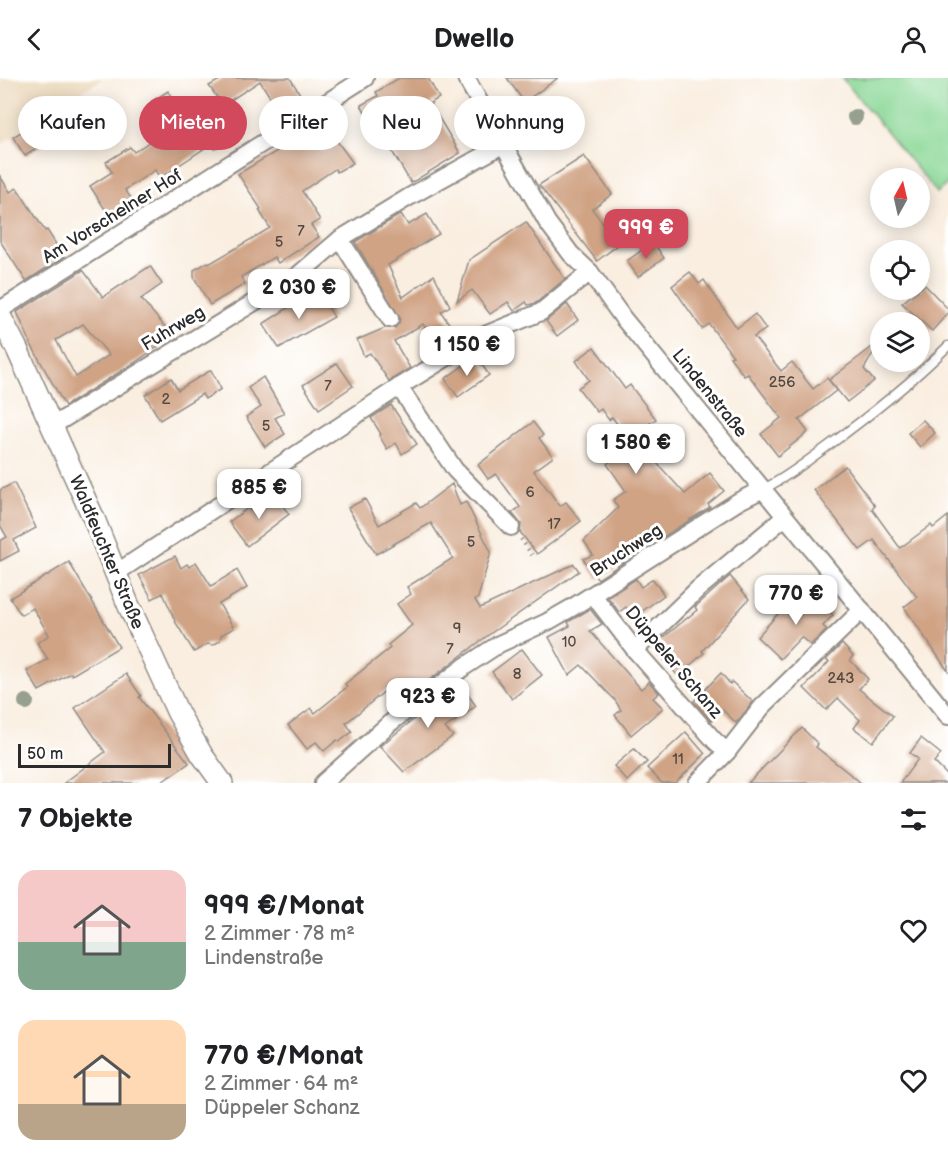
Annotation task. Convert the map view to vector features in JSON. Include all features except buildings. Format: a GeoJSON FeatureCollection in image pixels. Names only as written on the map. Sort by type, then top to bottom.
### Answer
{"type":"FeatureCollection","features":[{"type":"Feature","properties":{"kind":"street","name":"Am Vorschelner Hof"},"geometry":{"type":"LineString","coordinates":[[0,310],[365,78]]}},
{"type":"Feature","properties":{"kind":"street","name":"Lindenstraße"},"geometry":{"type":"LineString","coordinates":[[466,78],[476,96]]}},
{"type":"Feature","properties":{"kind":"street","name":"Fuhrweg"},"geometry":{"type":"LineString","coordinates":[[51,426],[297,276],[340,239],[493,150]]}},
{"type":"Feature","properties":{"kind":"street","name":"Lindenstraße"},"geometry":{"type":"LineString","coordinates":[[507,150],[547,222],[571,254],[590,272],[623,318],[948,716]]}},
{"type":"Feature","properties":{"kind":"street"},"geometry":{"type":"LineString","coordinates":[[340,239],[390,319]]}},
{"type":"Feature","properties":{"kind":"street"},"geometry":{"type":"LineString","coordinates":[[116,573],[399,387],[480,337],[541,312],[590,272]]}},
{"type":"Feature","properties":{"kind":"street","name":"Waldfeuchter Straße"},"geometry":{"type":"LineString","coordinates":[[0,316],[94,519],[178,713],[222,783]]}},
{"type":"Feature","properties":{"kind":"street"},"geometry":{"type":"LineString","coordinates":[[399,387],[455,470],[511,527]]}},
{"type":"Feature","properties":{"kind":"street","name":"Bruchweg"},"geometry":{"type":"LineString","coordinates":[[323,783],[389,724],[464,667],[499,644],[547,622],[593,595],[739,501],[763,489]]}},
{"type":"Feature","properties":{"kind":"street"},"geometry":{"type":"LineString","coordinates":[[635,650],[698,589],[785,517]]}},
{"type":"Feature","properties":{"kind":"street","name":"Düppeler Schanz"},"geometry":{"type":"LineString","coordinates":[[593,595],[635,650],[714,741],[728,752]]}},
{"type":"Feature","properties":{"kind":"street","name":"Düppeler Schanz"},"geometry":{"type":"LineString","coordinates":[[697,783],[728,752],[762,707],[862,610]]}},
{"type":"Feature","properties":{"kind":"lane","name":"Bruchweg"},"geometry":{"type":"LineString","coordinates":[[763,489],[778,482],[855,427],[920,374],[948,346]]}},
{"type":"Feature","properties":{"kind":"shaded area"},"geometry":{"type":"Polygon","coordinates":[[[0,78],[103,78],[75,96],[18,96],[18,133],[0,145],[0,78]]]}},
{"type":"Feature","properties":{"kind":"green space"},"geometry":{"type":"Polygon","coordinates":[[[842,78],[948,78],[948,183],[937,193],[930,185],[930,168],[916,168],[842,78]]]}}]}
